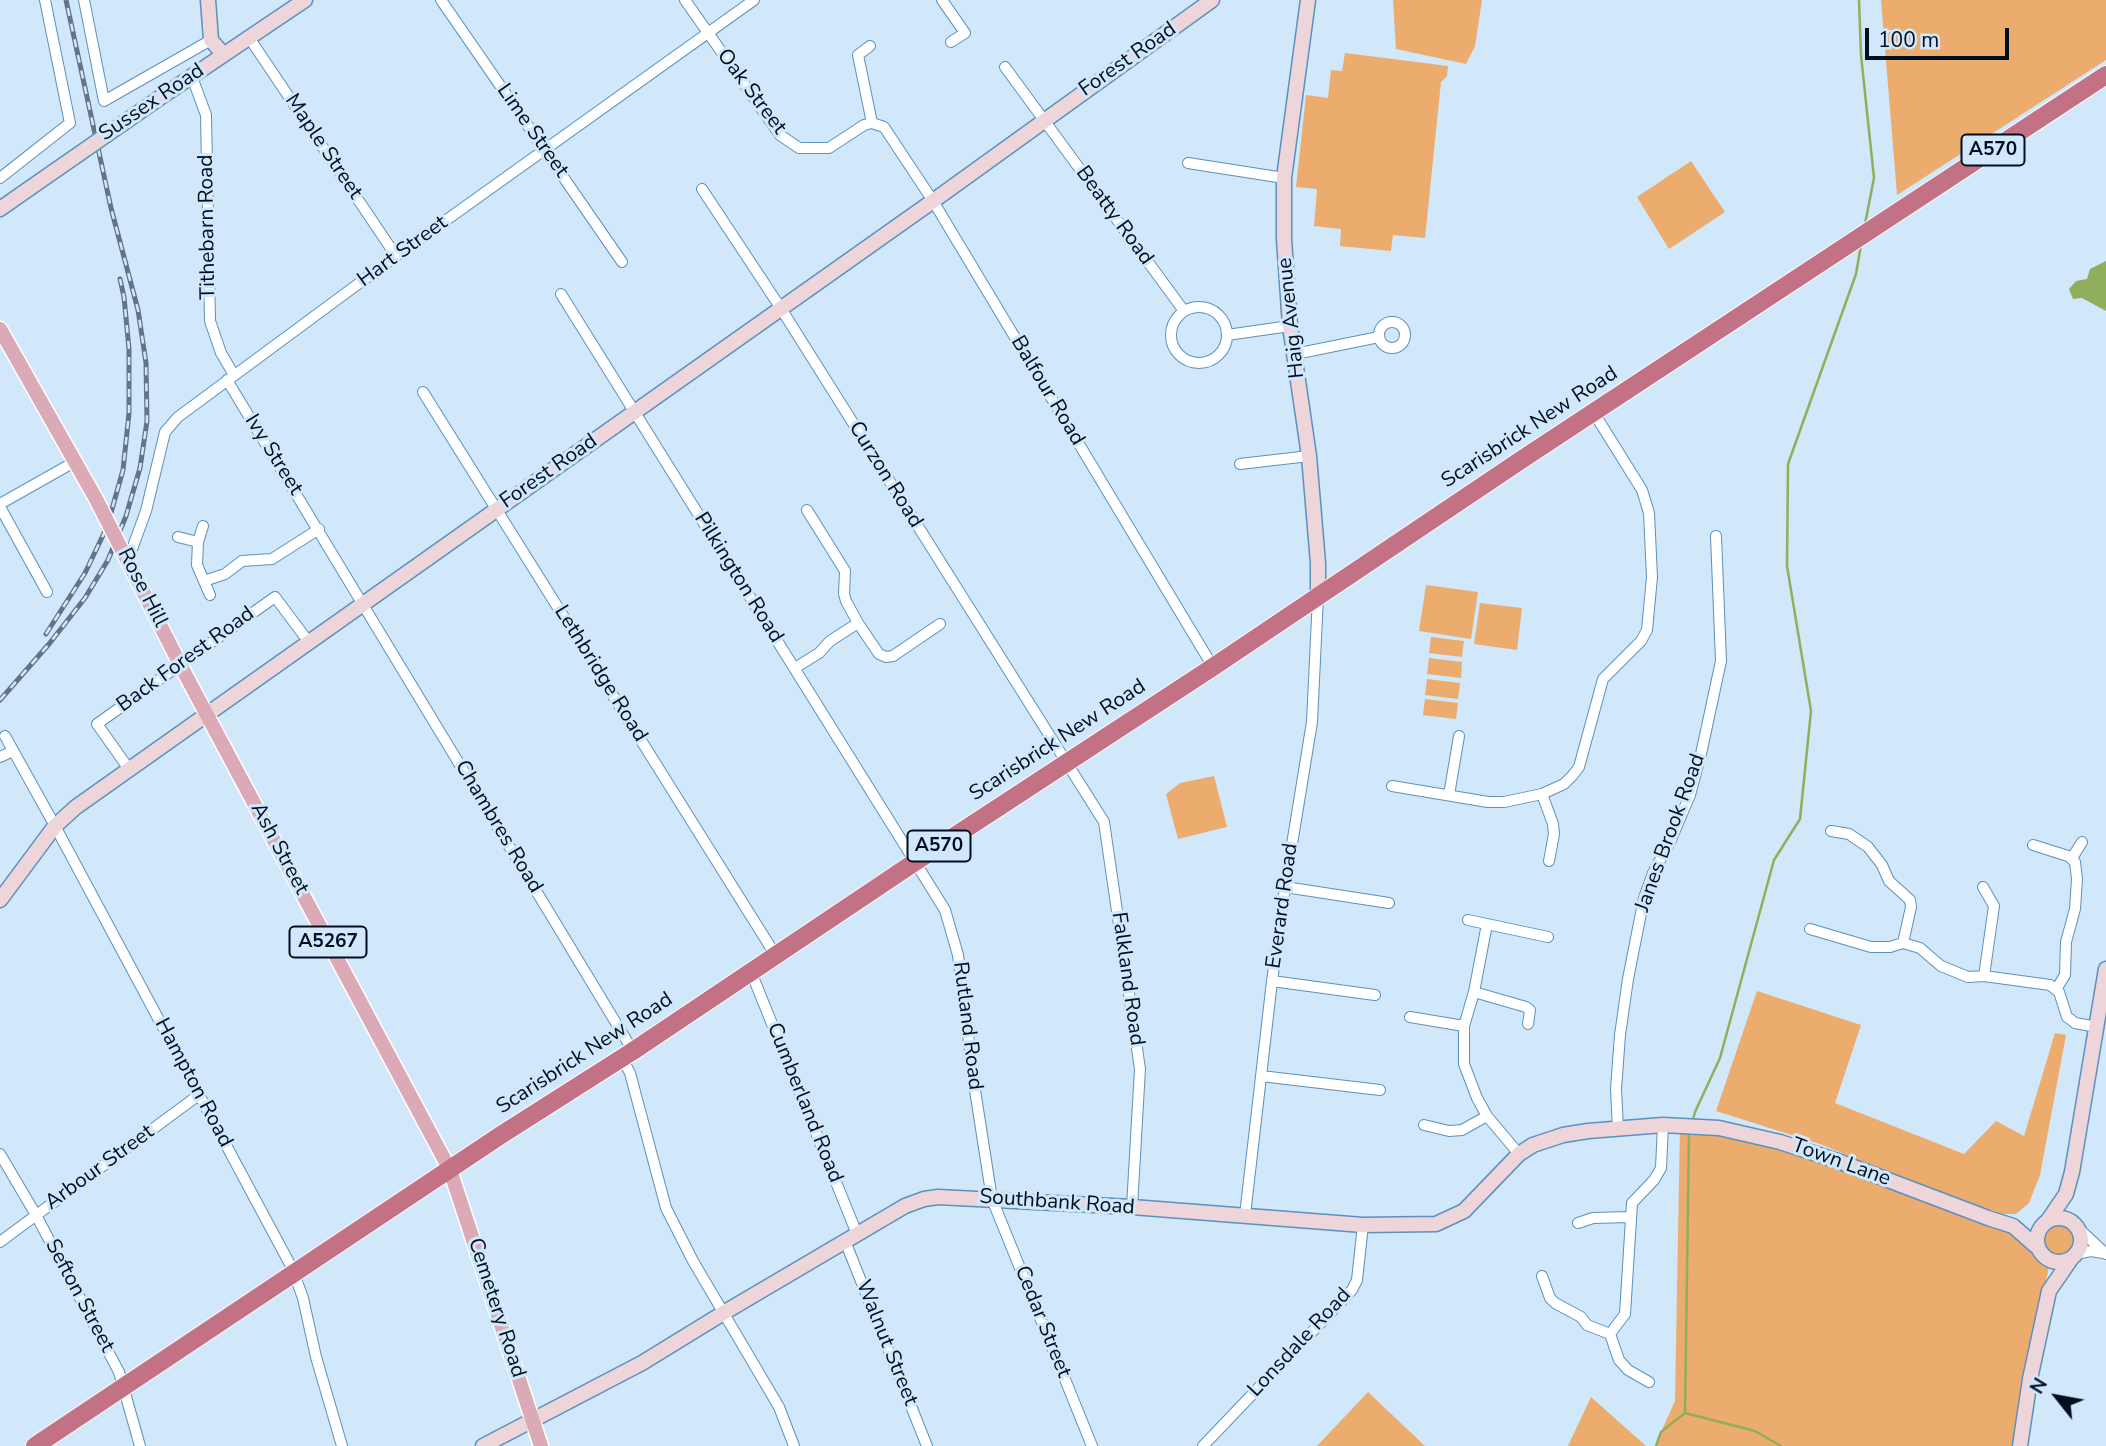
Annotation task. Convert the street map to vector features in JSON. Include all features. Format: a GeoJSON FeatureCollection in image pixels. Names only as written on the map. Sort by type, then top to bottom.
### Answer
{"type":"FeatureCollection","features":[{"type":"Feature","properties":{"kind":"highway","name":"Scarisbrick New Road"},"geometry":{"type":"LineString","coordinates":[[35,1446],[2106,75]]}},
{"type":"Feature","properties":{"kind":"main road","name":"A5267"},"geometry":{"type":"LineString","coordinates":[[0,329],[76,461]]}},
{"type":"Feature","properties":{"kind":"main road","name":"Rose Hill"},"geometry":{"type":"LineString","coordinates":[[76,461],[206,715]]}},
{"type":"Feature","properties":{"kind":"main road","name":"Ash Street"},"geometry":{"type":"LineString","coordinates":[[206,715],[450,1170]]}},
{"type":"Feature","properties":{"kind":"main road","name":"Cemetery Road"},"geometry":{"type":"LineString","coordinates":[[450,1170],[541,1446]]}},
{"type":"Feature","properties":{"kind":"street"},"geometry":{"type":"LineString","coordinates":[[0,178],[70,123],[45,0]]}},
{"type":"Feature","properties":{"kind":"street"},"geometry":{"type":"LineString","coordinates":[[84,0],[104,101],[211,40]]}},
{"type":"Feature","properties":{"kind":"street"},"geometry":{"type":"LineString","coordinates":[[208,0],[211,40],[223,54]]}},
{"type":"Feature","properties":{"kind":"street","name":"Sussex Road"},"geometry":{"type":"LineString","coordinates":[[0,209],[305,0]]}},
{"type":"Feature","properties":{"kind":"street","name":"Lime Street"},"geometry":{"type":"LineString","coordinates":[[441,0],[622,262]]}},
{"type":"Feature","properties":{"kind":"street","name":"Oak Street"},"geometry":{"type":"LineString","coordinates":[[685,0],[780,135],[799,148],[829,148],[864,125],[872,123]]}},
{"type":"Feature","properties":{"kind":"street","name":"Hart Street"},"geometry":{"type":"LineString","coordinates":[[128,561],[140,531],[165,432],[178,417],[396,256],[754,0]]}},
{"type":"Feature","properties":{"kind":"street"},"geometry":{"type":"LineString","coordinates":[[942,0],[965,33],[951,42]]}},
{"type":"Feature","properties":{"kind":"street","name":"Forest Road"},"geometry":{"type":"LineString","coordinates":[[0,900],[55,826],[76,807],[933,201],[1212,0]]}},
{"type":"Feature","properties":{"kind":"street","name":"Haig Avenue"},"geometry":{"type":"LineString","coordinates":[[1308,0],[1284,178],[1284,239],[1290,326],[1309,456],[1318,563],[1318,597]]}},
{"type":"Feature","properties":{"kind":"street","name":"Maple Street"},"geometry":{"type":"LineString","coordinates":[[250,38],[396,256]]}},
{"type":"Feature","properties":{"kind":"street"},"geometry":{"type":"LineString","coordinates":[[870,46],[858,55],[872,123]]}},
{"type":"Feature","properties":{"kind":"street"},"geometry":{"type":"LineString","coordinates":[[1005,67],[1044,120]]}},
{"type":"Feature","properties":{"kind":"street","name":"Tithebarn Road"},"geometry":{"type":"LineString","coordinates":[[192,77],[206,116],[210,321],[231,377]]}},
{"type":"Feature","properties":{"kind":"street","name":"Beatty Road"},"geometry":{"type":"LineString","coordinates":[[1044,120],[1184,312]]}},
{"type":"Feature","properties":{"kind":"street","name":"Balfour Road"},"geometry":{"type":"LineString","coordinates":[[872,123],[884,127],[933,201],[1213,667]]}},
{"type":"Feature","properties":{"kind":"street"},"geometry":{"type":"LineString","coordinates":[[1188,163],[1284,178]]}},
{"type":"Feature","properties":{"kind":"street","name":"Curzon Road"},"geometry":{"type":"LineString","coordinates":[[702,189],[780,307],[1067,762]]}},
{"type":"Feature","properties":{"kind":"street","name":"Pilkington Road"},"geometry":{"type":"LineString","coordinates":[[561,294],[915,862]]}},
{"type":"Feature","properties":{"kind":"street"},"geometry":{"type":"LineString","coordinates":[[1200,307],[1216,313],[1226,327],[1227,335],[1226,345],[1221,353],[1214,360],[1205,363],[1195,363],[1178,354],[1171,337],[1177,318],[1184,312],[1200,307]]}},
{"type":"Feature","properties":{"kind":"street"},"geometry":{"type":"LineString","coordinates":[[1227,335],[1290,326]]}},
{"type":"Feature","properties":{"kind":"street"},"geometry":{"type":"LineString","coordinates":[[1295,354],[1379,337]]}},
{"type":"Feature","properties":{"kind":"street","name":"Ivy Street"},"geometry":{"type":"LineString","coordinates":[[231,377],[363,604]]}},
{"type":"Feature","properties":{"kind":"street","name":"Lethbridge Road"},"geometry":{"type":"LineString","coordinates":[[423,392],[776,956]]}},
{"type":"Feature","properties":{"kind":"street"},"geometry":{"type":"LineString","coordinates":[[1392,786],[1488,802],[1504,802],[1542,794],[1564,783],[1579,767],[1603,679],[1641,641],[1647,630],[1652,577],[1650,513],[1642,490],[1594,413]]}},
{"type":"Feature","properties":{"kind":"street"},"geometry":{"type":"LineString","coordinates":[[1240,464],[1309,456]]}},
{"type":"Feature","properties":{"kind":"street"},"geometry":{"type":"LineString","coordinates":[[47,592],[0,506],[76,461]]}},
{"type":"Feature","properties":{"kind":"street"},"geometry":{"type":"LineString","coordinates":[[807,510],[845,571],[846,601],[879,654],[892,656],[940,624]]}},
{"type":"Feature","properties":{"kind":"street"},"geometry":{"type":"LineString","coordinates":[[203,526],[198,542],[197,565],[211,595]]}},
{"type":"Feature","properties":{"kind":"street"},"geometry":{"type":"LineString","coordinates":[[205,581],[225,575],[242,561],[272,559],[319,529]]}},
{"type":"Feature","properties":{"kind":"street"},"geometry":{"type":"LineString","coordinates":[[177,537],[198,542]]}},
{"type":"Feature","properties":{"kind":"street","name":"Janes Brook Road"},"geometry":{"type":"LineString","coordinates":[[1618,1129],[1616,1090],[1620,1035],[1644,898],[1690,794],[1721,660],[1716,537]]}},
{"type":"Feature","properties":{"kind":"street","name":"Back Forest Road"},"geometry":{"type":"LineString","coordinates":[[128,769],[97,724],[275,597],[308,641]]}},
{"type":"Feature","properties":{"kind":"street","name":"Everard Road"},"geometry":{"type":"LineString","coordinates":[[1245,1215],[1272,981],[1312,722],[1318,597]]}},
{"type":"Feature","properties":{"kind":"street","name":"Chambres Road"},"geometry":{"type":"LineString","coordinates":[[363,604],[628,1054],[666,1208],[693,1261],[779,1407],[793,1446]]}},
{"type":"Feature","properties":{"kind":"street"},"geometry":{"type":"LineString","coordinates":[[795,668],[858,623]]}},
{"type":"Feature","properties":{"kind":"street","name":"Hampton Road"},"geometry":{"type":"LineString","coordinates":[[5,736],[295,1275],[342,1446]]}},
{"type":"Feature","properties":{"kind":"street"},"geometry":{"type":"LineString","coordinates":[[1449,795],[1460,736]]}},
{"type":"Feature","properties":{"kind":"street"},"geometry":{"type":"LineString","coordinates":[[0,757],[13,751]]}},
{"type":"Feature","properties":{"kind":"street","name":"Falkland Road"},"geometry":{"type":"LineString","coordinates":[[1067,762],[1104,822],[1140,1069],[1132,1207]]}},
{"type":"Feature","properties":{"kind":"street"},"geometry":{"type":"LineString","coordinates":[[1542,794],[1553,824],[1549,861]]}},
{"type":"Feature","properties":{"kind":"street"},"geometry":{"type":"LineString","coordinates":[[1831,831],[1849,834],[1860,840],[1882,865],[1889,881],[1910,900],[1911,907],[1903,943]]}},
{"type":"Feature","properties":{"kind":"street"},"geometry":{"type":"LineString","coordinates":[[2072,858],[2082,842]]}},
{"type":"Feature","properties":{"kind":"street"},"geometry":{"type":"LineString","coordinates":[[2034,845],[2072,858],[2075,862],[2076,909],[2066,942],[2065,975],[2057,988]]}},
{"type":"Feature","properties":{"kind":"street"},"geometry":{"type":"LineString","coordinates":[[1882,865],[1893,858]]}},
{"type":"Feature","properties":{"kind":"street","name":"Rutland Road"},"geometry":{"type":"LineString","coordinates":[[915,862],[945,910],[958,955],[992,1199]]}},
{"type":"Feature","properties":{"kind":"street"},"geometry":{"type":"LineString","coordinates":[[1285,887],[1390,902]]}},
{"type":"Feature","properties":{"kind":"street"},"geometry":{"type":"LineString","coordinates":[[1983,887],[1994,906],[1984,976]]}},
{"type":"Feature","properties":{"kind":"street"},"geometry":{"type":"LineString","coordinates":[[1468,920],[1548,937]]}},
{"type":"Feature","properties":{"kind":"street"},"geometry":{"type":"LineString","coordinates":[[1487,924],[1474,992],[1464,1026],[1464,1064],[1487,1116],[1519,1154]]}},
{"type":"Feature","properties":{"kind":"street"},"geometry":{"type":"LineString","coordinates":[[1810,929],[1871,947],[1889,947],[1903,943],[1920,948],[1941,966],[1968,977],[1984,976],[2050,985],[2057,988],[2067,1017],[2075,1023],[2097,1027]]}},
{"type":"Feature","properties":{"kind":"street"},"geometry":{"type":"LineString","coordinates":[[2022,1442],[2030,1379],[2049,1291],[2037,1234],[2066,1194],[2072,1172],[2106,969]]}},
{"type":"Feature","properties":{"kind":"street","name":"Cumberland Road"},"geometry":{"type":"LineString","coordinates":[[751,972],[851,1237]]}},
{"type":"Feature","properties":{"kind":"street"},"geometry":{"type":"LineString","coordinates":[[1272,981],[1375,995]]}},
{"type":"Feature","properties":{"kind":"street"},"geometry":{"type":"LineString","coordinates":[[1474,992],[1526,1007],[1530,1010],[1528,1024]]}},
{"type":"Feature","properties":{"kind":"street"},"geometry":{"type":"LineString","coordinates":[[1410,1017],[1464,1026]]}},
{"type":"Feature","properties":{"kind":"street"},"geometry":{"type":"LineString","coordinates":[[1261,1076],[1380,1090]]}},
{"type":"Feature","properties":{"kind":"street","name":"Arbour Street"},"geometry":{"type":"LineString","coordinates":[[0,1242],[200,1094]]}},
{"type":"Feature","properties":{"kind":"street"},"geometry":{"type":"LineString","coordinates":[[1424,1125],[1449,1131],[1462,1130],[1487,1116]]}},
{"type":"Feature","properties":{"kind":"street"},"geometry":{"type":"LineString","coordinates":[[1610,1334],[1625,1314],[1632,1203],[1654,1180],[1661,1168],[1663,1125]]}},
{"type":"Feature","properties":{"kind":"street","name":"Southbank Road"},"geometry":{"type":"LineString","coordinates":[[483,1446],[642,1363],[851,1237],[905,1206],[923,1199],[992,1199],[1363,1224],[1436,1224],[1450,1219],[1469,1206],[1519,1154],[1533,1145],[1563,1135],[1663,1125]]}},
{"type":"Feature","properties":{"kind":"street","name":"Town Lane"},"geometry":{"type":"LineString","coordinates":[[1663,1125],[1718,1128],[1780,1142],[1838,1161],[2013,1226],[2039,1250]]}},
{"type":"Feature","properties":{"kind":"street","name":"Sefton Street"},"geometry":{"type":"LineString","coordinates":[[0,1154],[36,1215],[120,1373],[140,1446]]}},
{"type":"Feature","properties":{"kind":"street"},"geometry":{"type":"LineString","coordinates":[[2049,1291],[2074,1256],[2081,1241],[2066,1194]]}},
{"type":"Feature","properties":{"kind":"street","name":"Cedar Street"},"geometry":{"type":"LineString","coordinates":[[992,1199],[1091,1446]]}},
{"type":"Feature","properties":{"kind":"street"},"geometry":{"type":"LineString","coordinates":[[1578,1223],[1593,1218],[1630,1217]]}},
{"type":"Feature","properties":{"kind":"street"},"geometry":{"type":"LineString","coordinates":[[2048,1220],[2062,1218],[2076,1226],[2105,1254]]}},
{"type":"Feature","properties":{"kind":"street","name":"Town Lane"},"geometry":{"type":"LineString","coordinates":[[2013,1226],[2048,1220]]}},
{"type":"Feature","properties":{"kind":"street","name":"Lonsdale Road"},"geometry":{"type":"LineString","coordinates":[[1203,1446],[1352,1290],[1357,1280],[1363,1224]]}},
{"type":"Feature","properties":{"kind":"street","name":"Walnut Street"},"geometry":{"type":"LineString","coordinates":[[851,1237],[928,1446]]}},
{"type":"Feature","properties":{"kind":"street"},"geometry":{"type":"LineString","coordinates":[[2039,1250],[2052,1261],[2065,1261],[2091,1251],[2105,1254]]}},
{"type":"Feature","properties":{"kind":"street"},"geometry":{"type":"LineString","coordinates":[[1542,1276],[1550,1298],[1556,1304],[1581,1317],[1587,1325],[1610,1334],[1619,1360],[1628,1370],[1649,1382]]}},
{"type":"Feature","properties":{"kind":"shaded area"},"geometry":{"type":"Polygon","coordinates":[[[1393,0],[1482,0],[1475,46],[1466,64],[1396,49],[1393,0]]]}},
{"type":"Feature","properties":{"kind":"shaded area"},"geometry":{"type":"Polygon","coordinates":[[[1881,0],[2106,0],[2106,60],[1897,195],[1881,0]]]}},
{"type":"Feature","properties":{"kind":"shaded area"},"geometry":{"type":"Polygon","coordinates":[[[1345,53],[1448,66],[1447,76],[1441,82],[1425,238],[1393,235],[1391,251],[1340,246],[1341,229],[1314,226],[1317,189],[1296,187],[1306,95],[1328,98],[1331,70],[1342,71],[1345,53]]]}},
{"type":"Feature","properties":{"kind":"shaded area"},"geometry":{"type":"Polygon","coordinates":[[[1691,161],[1725,212],[1669,249],[1637,197],[1691,161]]]}},
{"type":"Feature","properties":{"kind":"shaded area"},"geometry":{"type":"Polygon","coordinates":[[[2106,261],[2106,311],[2082,298],[2073,299],[2069,289],[2076,281],[2087,279],[2090,269],[2106,261]]]}},
{"type":"Feature","properties":{"kind":"shaded area"},"geometry":{"type":"Polygon","coordinates":[[[1426,585],[1478,592],[1471,639],[1419,631],[1426,585]]]}},
{"type":"Feature","properties":{"kind":"shaded area"},"geometry":{"type":"Polygon","coordinates":[[[1480,603],[1522,608],[1517,650],[1474,644],[1480,603]]]}},
{"type":"Feature","properties":{"kind":"shaded area"},"geometry":{"type":"Polygon","coordinates":[[[1431,637],[1464,641],[1462,657],[1429,653],[1431,637]]]}},
{"type":"Feature","properties":{"kind":"shaded area"},"geometry":{"type":"Polygon","coordinates":[[[1429,658],[1462,662],[1461,678],[1427,674],[1429,658]]]}},
{"type":"Feature","properties":{"kind":"shaded area"},"geometry":{"type":"Polygon","coordinates":[[[1427,679],[1460,683],[1458,699],[1425,695],[1427,679]]]}},
{"type":"Feature","properties":{"kind":"shaded area"},"geometry":{"type":"Polygon","coordinates":[[[1425,699],[1458,703],[1456,719],[1423,715],[1425,699]]]}},
{"type":"Feature","properties":{"kind":"shaded area"},"geometry":{"type":"Polygon","coordinates":[[[1214,776],[1227,827],[1178,839],[1166,794],[1180,783],[1214,776]]]}},
{"type":"Feature","properties":{"kind":"shaded area"},"geometry":{"type":"Polygon","coordinates":[[[1757,991],[1861,1025],[1835,1103],[1964,1154],[1996,1121],[2024,1136],[2055,1033],[2066,1035],[2040,1175],[2029,1203],[2016,1214],[2002,1214],[1820,1144],[1716,1111],[1757,991]]]}},
{"type":"Feature","properties":{"kind":"shaded area"},"geometry":{"type":"Polygon","coordinates":[[[1680,1126],[1719,1128],[2027,1235],[2042,1237],[2045,1230],[2055,1223],[2072,1228],[2076,1239],[2074,1249],[2065,1256],[2051,1256],[2014,1446],[1656,1446],[1675,1401],[1680,1126]]]}},
{"type":"Feature","properties":{"kind":"shaded area"},"geometry":{"type":"Polygon","coordinates":[[[1368,1392],[1425,1446],[1317,1446],[1368,1392]]]}},
{"type":"Feature","properties":{"kind":"shaded area"},"geometry":{"type":"Polygon","coordinates":[[[1591,1397],[1646,1446],[1568,1446],[1591,1397]]]}},
{"type":"Feature","properties":{"kind":"waterway"},"geometry":{"type":"LineString","coordinates":[[1859,0],[1861,55],[1874,178],[1865,224]]}},
{"type":"Feature","properties":{"kind":"waterway"},"geometry":{"type":"LineString","coordinates":[[1692,1123],[1720,1058],[1774,860],[1800,819],[1811,711],[1787,566],[1788,464],[1856,274],[1861,245]]}},
{"type":"Feature","properties":{"kind":"waterway"},"geometry":{"type":"LineString","coordinates":[[1685,1413],[1689,1133]]}},
{"type":"Feature","properties":{"kind":"waterway"},"geometry":{"type":"LineString","coordinates":[[1685,1413],[1755,1431],[1781,1446]]}},
{"type":"Feature","properties":{"kind":"waterway"},"geometry":{"type":"LineString","coordinates":[[1656,1446],[1661,1432],[1685,1413]]}},
{"type":"Feature","properties":{"kind":"railway"},"geometry":{"type":"LineString","coordinates":[[0,700],[85,598],[108,560],[126,516],[140,468],[147,421],[146,363],[138,310],[111,208],[66,0]]}},
{"type":"Feature","properties":{"kind":"railway"},"geometry":{"type":"LineString","coordinates":[[46,634],[85,573],[107,527],[123,470],[129,413],[129,349],[120,279]]}}]}
